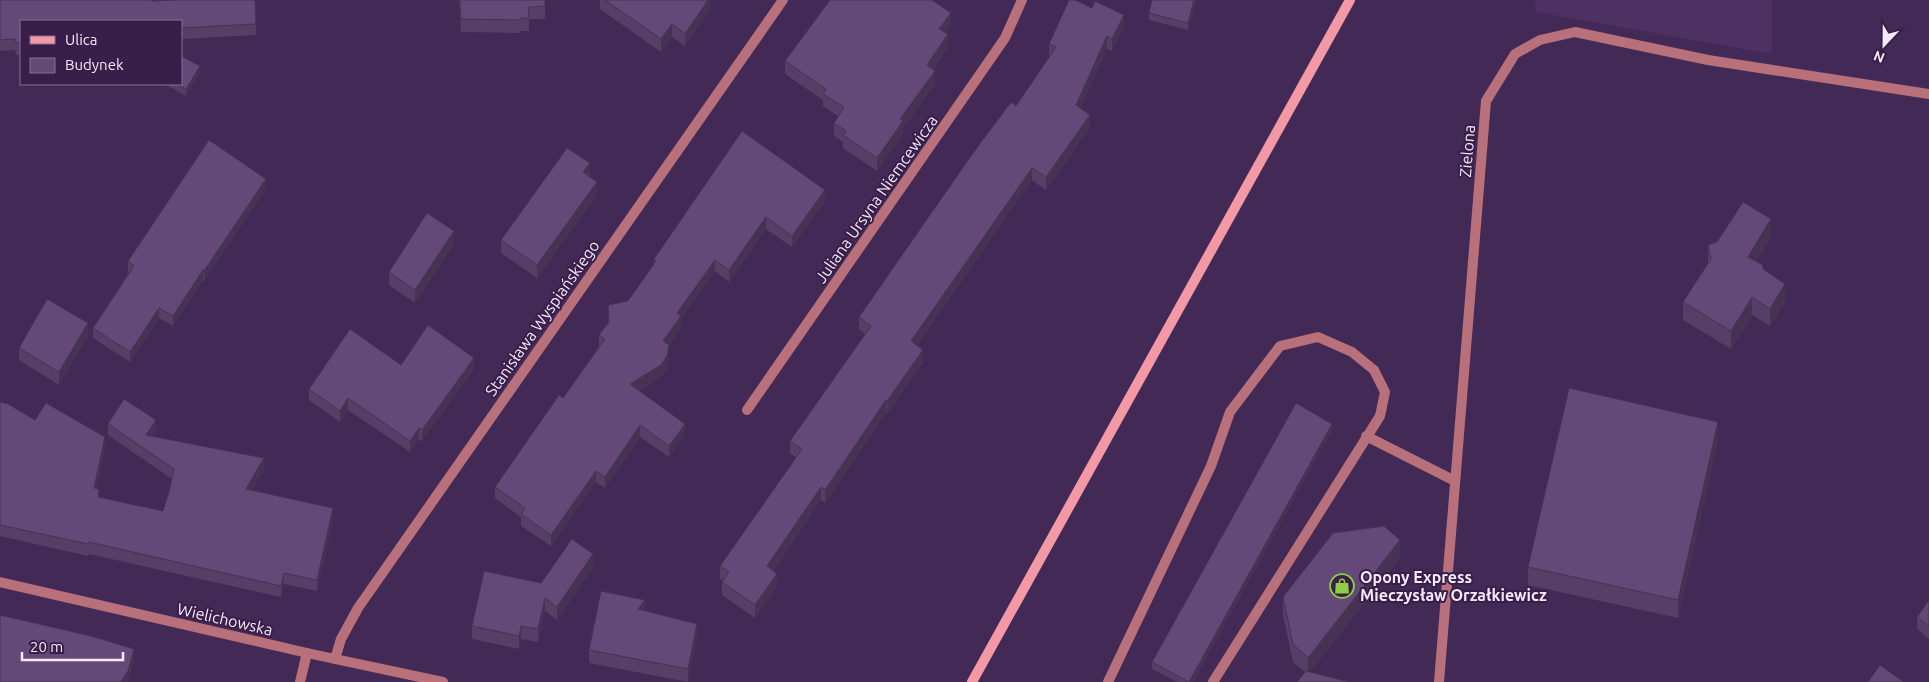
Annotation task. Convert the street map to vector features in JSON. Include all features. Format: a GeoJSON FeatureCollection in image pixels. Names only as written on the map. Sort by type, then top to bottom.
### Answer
{"type":"FeatureCollection","features":[{"type":"Feature","properties":{"kind":"main road"},"geometry":{"type":"LineString","coordinates":[[972,682],[1350,0]]}},
{"type":"Feature","properties":{"kind":"street","name":"Stanisława Wyspiańskiego"},"geometry":{"type":"LineString","coordinates":[[335,659],[340,640],[358,608],[783,0]]}},
{"type":"Feature","properties":{"kind":"street","name":"Juliana Ursyna Niemcewicza"},"geometry":{"type":"LineString","coordinates":[[747,410],[1005,38],[1022,0]]}},
{"type":"Feature","properties":{"kind":"street","name":"Zielona"},"geometry":{"type":"LineString","coordinates":[[1440,682],[1486,101],[1515,54],[1540,40],[1575,32],[1708,60],[1929,94]]}},
{"type":"Feature","properties":{"kind":"street"},"geometry":{"type":"LineString","coordinates":[[1108,682],[1211,466],[1230,412],[1280,346],[1318,337],[1352,352],[1374,370],[1384,392],[1380,416],[1213,682]]}},
{"type":"Feature","properties":{"kind":"street"},"geometry":{"type":"LineString","coordinates":[[1366,436],[1455,481]]}},
{"type":"Feature","properties":{"kind":"street","name":"Wielichowska"},"geometry":{"type":"LineString","coordinates":[[0,582],[307,653],[443,682]]}},
{"type":"Feature","properties":{"kind":"street"},"geometry":{"type":"LineString","coordinates":[[300,682],[307,653]]}},
{"type":"Feature","properties":{"kind":"shaded area"},"geometry":{"type":"Polygon","coordinates":[[[1535,0],[1772,0],[1772,54],[1536,12],[1535,0]]]}},
{"type":"Feature","properties":{"kind":"building"},"geometry":{"type":"Polygon","coordinates":[[[0,0],[255,0],[256,24],[182,28],[182,20],[20,20],[20,43],[16,43],[15,39],[0,40],[0,0]]]}},
{"type":"Feature","properties":{"kind":"building"},"geometry":{"type":"Polygon","coordinates":[[[460,0],[545,0],[545,6],[528,7],[529,18],[520,18],[520,20],[461,19],[460,0]]]}},
{"type":"Feature","properties":{"kind":"building"},"geometry":{"type":"Polygon","coordinates":[[[605,0],[708,0],[685,34],[672,24],[661,39],[605,0]]]}},
{"type":"Feature","properties":{"kind":"building"},"geometry":{"type":"Polygon","coordinates":[[[830,0],[932,0],[951,13],[939,29],[948,34],[927,65],[935,71],[900,119],[903,121],[877,158],[843,135],[846,131],[834,123],[844,107],[823,94],[826,89],[785,61],[830,0]]]}},
{"type":"Feature","properties":{"kind":"building"},"geometry":{"type":"Polygon","coordinates":[[[1069,0],[1075,0],[1092,8],[1095,1],[1124,15],[1112,39],[1107,36],[1076,105],[1090,115],[1046,177],[1032,168],[911,341],[923,350],[886,400],[825,490],[821,487],[767,566],[777,574],[755,605],[722,582],[729,572],[720,566],[802,449],[790,441],[871,326],[859,317],[973,153],[1011,102],[1016,106],[1056,47],[1049,44],[1069,0]]]}},
{"type":"Feature","properties":{"kind":"building"},"geometry":{"type":"Polygon","coordinates":[[[1152,0],[1194,0],[1188,23],[1149,13],[1152,0]]]}},
{"type":"Feature","properties":{"kind":"building"},"geometry":{"type":"Polygon","coordinates":[[[182,57],[200,66],[186,89],[178,85],[182,85],[182,57]]]}},
{"type":"Feature","properties":{"kind":"building"},"geometry":{"type":"Polygon","coordinates":[[[742,131],[825,190],[792,236],[766,217],[729,270],[715,260],[677,313],[681,316],[663,341],[669,345],[667,356],[661,365],[630,384],[685,424],[669,446],[640,425],[605,477],[596,471],[551,535],[521,514],[525,508],[495,487],[559,395],[563,398],[605,339],[599,335],[609,322],[608,305],[628,301],[656,261],[654,259],[742,131]]]}},
{"type":"Feature","properties":{"kind":"building"},"geometry":{"type":"Polygon","coordinates":[[[209,140],[266,179],[173,316],[159,308],[130,352],[93,328],[134,266],[128,261],[209,140]]]}},
{"type":"Feature","properties":{"kind":"building"},"geometry":{"type":"Polygon","coordinates":[[[567,148],[590,163],[583,172],[597,182],[537,265],[501,240],[567,148]]]}},
{"type":"Feature","properties":{"kind":"building"},"geometry":{"type":"Polygon","coordinates":[[[1743,202],[1771,219],[1748,257],[1763,265],[1763,269],[1785,284],[1770,309],[1752,297],[1731,331],[1683,302],[1711,259],[1708,245],[1717,242],[1743,202]]]}},
{"type":"Feature","properties":{"kind":"building"},"geometry":{"type":"Polygon","coordinates":[[[427,213],[454,231],[415,290],[389,272],[427,213]]]}},
{"type":"Feature","properties":{"kind":"building"},"geometry":{"type":"Polygon","coordinates":[[[47,299],[88,323],[59,372],[19,348],[47,299]]]}},
{"type":"Feature","properties":{"kind":"building"},"geometry":{"type":"Polygon","coordinates":[[[428,325],[474,358],[422,430],[419,428],[410,441],[348,398],[340,411],[309,389],[350,329],[401,365],[428,325]]]}},
{"type":"Feature","properties":{"kind":"building"},"geometry":{"type":"Polygon","coordinates":[[[1569,388],[1718,422],[1678,600],[1528,567],[1569,388]]]}},
{"type":"Feature","properties":{"kind":"building"},"geometry":{"type":"Polygon","coordinates":[[[124,399],[156,420],[146,435],[264,458],[246,489],[333,508],[317,580],[284,573],[281,586],[89,542],[88,544],[0,525],[0,402],[8,404],[35,420],[46,403],[105,437],[94,488],[99,489],[98,497],[163,511],[174,469],[108,424],[124,399]]]}},
{"type":"Feature","properties":{"kind":"building"},"geometry":{"type":"Polygon","coordinates":[[[1296,403],[1332,424],[1189,682],[1152,662],[1296,403]]]}},
{"type":"Feature","properties":{"kind":"building","name":"Opony Express Mieczysław Orzałkiewicz"},"geometry":{"type":"Polygon","coordinates":[[[1384,526],[1400,540],[1308,658],[1293,644],[1283,597],[1333,533],[1384,526]]]}},
{"type":"Feature","properties":{"kind":"building"},"geometry":{"type":"Polygon","coordinates":[[[572,539],[593,554],[557,607],[545,598],[538,629],[521,626],[519,636],[472,626],[484,571],[541,583],[572,539]]]}},
{"type":"Feature","properties":{"kind":"building"},"geometry":{"type":"Polygon","coordinates":[[[601,591],[645,600],[638,609],[697,624],[688,669],[589,650],[601,591]]]}},
{"type":"Feature","properties":{"kind":"building"},"geometry":{"type":"Polygon","coordinates":[[[1929,600],[1929,626],[1917,617],[1929,600]]]}},
{"type":"Feature","properties":{"kind":"building"},"geometry":{"type":"Polygon","coordinates":[[[0,615],[91,636],[134,649],[128,671],[121,682],[0,682],[0,615]]]}},
{"type":"Feature","properties":{"kind":"building"},"geometry":{"type":"Polygon","coordinates":[[[1880,665],[1904,682],[1868,682],[1880,665]]]}},
{"type":"Feature","properties":{"kind":"building"},"geometry":{"type":"Polygon","coordinates":[[[1306,671],[1350,682],[1297,682],[1306,671]]]}},
{"type":"Feature","properties":{"kind":"place","name":"Opony Express Mieczysław Orzałkiewicz"},"geometry":{"type":"Point","coordinates":[1342,586]}}]}
